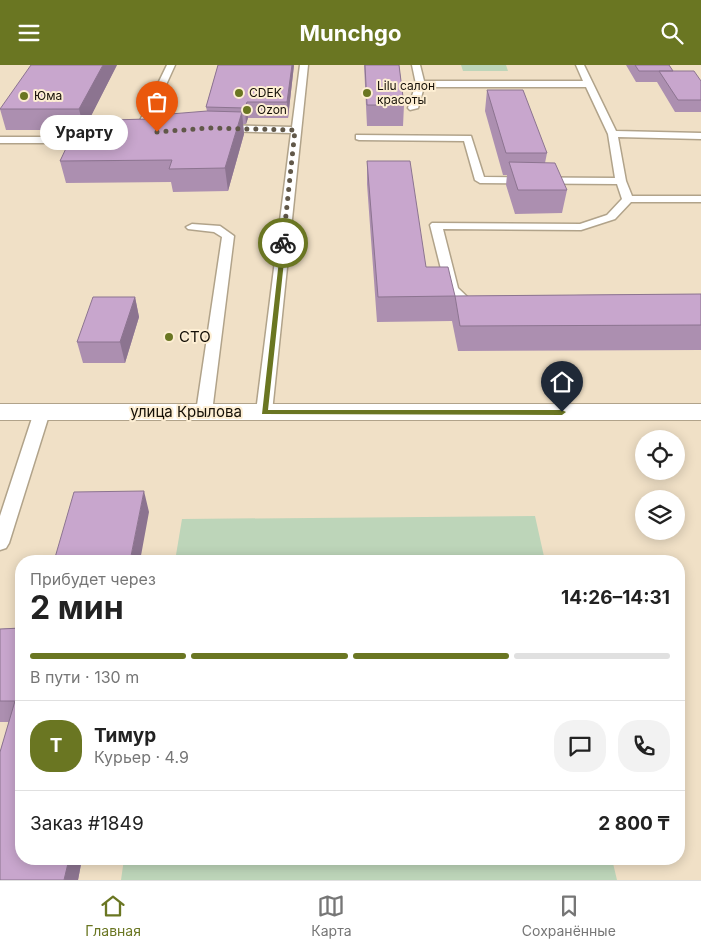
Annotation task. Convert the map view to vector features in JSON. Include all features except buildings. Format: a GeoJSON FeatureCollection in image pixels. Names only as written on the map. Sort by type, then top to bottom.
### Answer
{"type":"FeatureCollection","features":[{"type":"Feature","properties":{"kind":"street","name":"улица Крылова"},"geometry":{"type":"LineString","coordinates":[[0,412],[701,412]]}},
{"type":"Feature","properties":{"kind":"lane"},"geometry":{"type":"LineString","coordinates":[[157,132],[134,133],[171,65]]}},
{"type":"Feature","properties":{"kind":"lane"},"geometry":{"type":"LineString","coordinates":[[264,412],[304,65]]}},
{"type":"Feature","properties":{"kind":"lane"},"geometry":{"type":"LineString","coordinates":[[413,108],[420,84],[416,65]]}},
{"type":"Feature","properties":{"kind":"lane"},"geometry":{"type":"LineString","coordinates":[[580,65],[613,134],[621,181],[628,199]]}},
{"type":"Feature","properties":{"kind":"lane"},"geometry":{"type":"LineString","coordinates":[[420,84],[589,84]]}},
{"type":"Feature","properties":{"kind":"lane"},"geometry":{"type":"LineString","coordinates":[[209,128],[295,130]]}},
{"type":"Feature","properties":{"kind":"lane"},"geometry":{"type":"LineString","coordinates":[[613,134],[701,136]]}},
{"type":"Feature","properties":{"kind":"lane"},"geometry":{"type":"LineString","coordinates":[[0,140],[60,140],[100,137]]}},
{"type":"Feature","properties":{"kind":"lane"},"geometry":{"type":"LineString","coordinates":[[360,137],[468,137],[480,179],[621,181]]}},
{"type":"Feature","properties":{"kind":"lane"},"geometry":{"type":"LineString","coordinates":[[492,310],[472,310],[452,289],[436,225],[581,227],[611,217],[628,199],[701,199]]}},
{"type":"Feature","properties":{"kind":"lane"},"geometry":{"type":"LineString","coordinates":[[192,227],[216,228],[224,231],[228,236],[204,411]]}},
{"type":"Feature","properties":{"kind":"lane"},"geometry":{"type":"LineString","coordinates":[[0,543],[42,412]]}},
{"type":"Feature","properties":{"kind":"green space"},"geometry":{"type":"Polygon","coordinates":[[[461,65],[506,65],[508,71],[463,71],[461,65]]]}},
{"type":"Feature","properties":{"kind":"green space"},"geometry":{"type":"Polygon","coordinates":[[[535,516],[544,555],[176,555],[182,519],[535,516]]]}},
{"type":"Feature","properties":{"kind":"green space"},"geometry":{"type":"Polygon","coordinates":[[[123,865],[613,865],[617,880],[121,880],[123,865]]]}},
{"type":"Feature","properties":{"kind":"way so far"},"geometry":{"type":"LineString","coordinates":[[157,132],[209,128],[295,130],[283,243]]}},
{"type":"Feature","properties":{"kind":"place","name":"CDEK"},"geometry":{"type":"Point","coordinates":[239,93]}},
{"type":"Feature","properties":{"kind":"place","name":"Lilu салон красоты"},"geometry":{"type":"Point","coordinates":[367,93]}},
{"type":"Feature","properties":{"kind":"place","name":"Юма"},"geometry":{"type":"Point","coordinates":[24,96]}},
{"type":"Feature","properties":{"kind":"place","name":"Ozon"},"geometry":{"type":"Point","coordinates":[247,110]}},
{"type":"Feature","properties":{"kind":"place","name":"Урарту"},"geometry":{"type":"Point","coordinates":[157,132]}},
{"type":"Feature","properties":{"kind":"place","name":"СТО"},"geometry":{"type":"Point","coordinates":[169,337]}},
{"type":"Feature","properties":{"kind":"route"},"geometry":{"type":"LineString","coordinates":[[283,243],[264,412],[562,412]]}}]}
